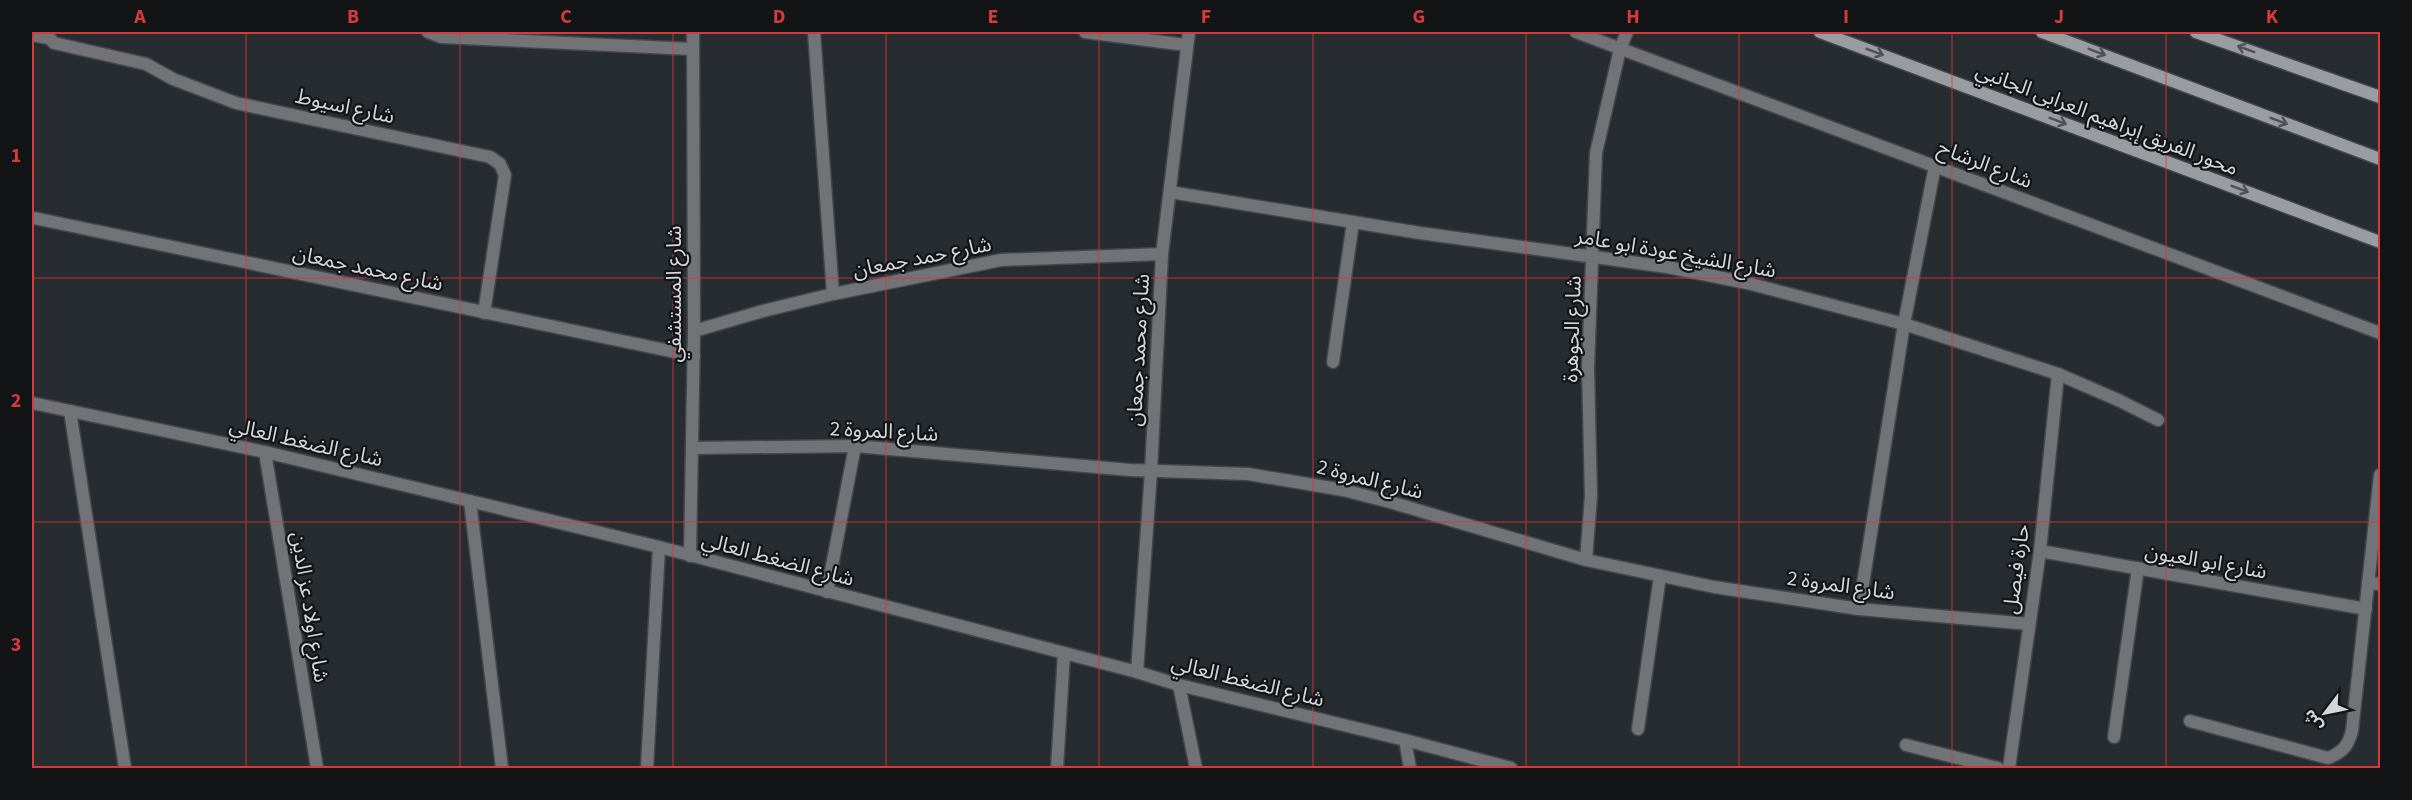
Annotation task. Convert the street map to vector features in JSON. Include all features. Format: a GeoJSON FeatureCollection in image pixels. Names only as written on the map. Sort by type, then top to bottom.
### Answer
{"type":"FeatureCollection","features":[{"type":"Feature","properties":{"kind":"street"},"geometry":{"type":"LineString","coordinates":[[428,32],[441,37],[692,49]]}},
{"type":"Feature","properties":{"kind":"street","name":"شارع المستشفي"},"geometry":{"type":"LineString","coordinates":[[690,556],[694,356],[693,32]]}},
{"type":"Feature","properties":{"kind":"street"},"geometry":{"type":"LineString","coordinates":[[814,32],[833,294]]}},
{"type":"Feature","properties":{"kind":"street"},"geometry":{"type":"LineString","coordinates":[[1085,32],[1186,45]]}},
{"type":"Feature","properties":{"kind":"street","name":"شارع محمد جمعان"},"geometry":{"type":"LineString","coordinates":[[1137,672],[1151,471],[1162,254],[1189,32]]}},
{"type":"Feature","properties":{"kind":"street","name":"شارع الرشاح"},"geometry":{"type":"LineString","coordinates":[[1576,32],[2380,333]]}},
{"type":"Feature","properties":{"kind":"street","name":"شارع الجوهرة"},"geometry":{"type":"LineString","coordinates":[[1586,560],[1591,496],[1588,369],[1594,256],[1596,153],[1620,50],[1627,32]]}},
{"type":"Feature","properties":{"kind":"street","name":"محور الفريق إبراهيم العرابى الجانبي"},"geometry":{"type":"LineString","coordinates":[[1820,32],[2380,242]]}},
{"type":"Feature","properties":{"kind":"street"},"geometry":{"type":"LineString","coordinates":[[2042,32],[2380,159]]}},
{"type":"Feature","properties":{"kind":"street"},"geometry":{"type":"LineString","coordinates":[[2196,32],[2380,97]]}},
{"type":"Feature","properties":{"kind":"street"},"geometry":{"type":"LineString","coordinates":[[32,35],[46,35]]}},
{"type":"Feature","properties":{"kind":"street","name":"شارع اسيوط"},"geometry":{"type":"LineString","coordinates":[[46,35],[54,43],[146,64],[173,79],[236,103],[490,158],[500,164],[505,175],[484,312]]}},
{"type":"Feature","properties":{"kind":"street"},"geometry":{"type":"LineString","coordinates":[[1859,609],[1904,324],[1935,166]]}},
{"type":"Feature","properties":{"kind":"street","name":"شارع الشيخ عودة ابو عامر"},"geometry":{"type":"LineString","coordinates":[[1170,192],[1353,222],[1667,267],[1747,283],[1904,324],[2058,374],[2158,420]]}},
{"type":"Feature","properties":{"kind":"street","name":"شارع محمد جمعان"},"geometry":{"type":"LineString","coordinates":[[34,218],[694,356]]}},
{"type":"Feature","properties":{"kind":"street"},"geometry":{"type":"LineString","coordinates":[[1333,362],[1353,222]]}},
{"type":"Feature","properties":{"kind":"street","name":"شارع حمد جمعان"},"geometry":{"type":"LineString","coordinates":[[694,331],[833,294],[1001,260],[1162,254]]}},
{"type":"Feature","properties":{"kind":"street","name":"حارة فيصل"},"geometry":{"type":"LineString","coordinates":[[2009,768],[2040,551],[2058,374]]}},
{"type":"Feature","properties":{"kind":"street","name":"شارع الضغط العالي"},"geometry":{"type":"LineString","coordinates":[[32,403],[265,452],[659,547],[1179,685],[1511,768]]}},
{"type":"Feature","properties":{"kind":"street"},"geometry":{"type":"LineString","coordinates":[[70,411],[125,768]]}},
{"type":"Feature","properties":{"kind":"street"},"geometry":{"type":"LineString","coordinates":[[827,592],[855,446]]}},
{"type":"Feature","properties":{"kind":"street","name":"شارع المروة 2"},"geometry":{"type":"LineString","coordinates":[[692,448],[855,446],[1151,471],[1248,474],[1343,490],[1586,560],[1660,576],[1859,609],[2029,624]]}},
{"type":"Feature","properties":{"kind":"street","name":"شارع اولاد عز الدين"},"geometry":{"type":"LineString","coordinates":[[265,452],[317,768]]}},
{"type":"Feature","properties":{"kind":"street"},"geometry":{"type":"LineString","coordinates":[[2190,721],[2328,758],[2340,753],[2349,744],[2366,609],[2374,583],[2380,475]]}},
{"type":"Feature","properties":{"kind":"street"},"geometry":{"type":"LineString","coordinates":[[470,501],[502,768]]}},
{"type":"Feature","properties":{"kind":"street"},"geometry":{"type":"LineString","coordinates":[[647,768],[659,547]]}},
{"type":"Feature","properties":{"kind":"street","name":"شارع ابو العيون"},"geometry":{"type":"LineString","coordinates":[[2040,551],[2366,609]]}},
{"type":"Feature","properties":{"kind":"street"},"geometry":{"type":"LineString","coordinates":[[2114,737],[2138,568]]}},
{"type":"Feature","properties":{"kind":"street"},"geometry":{"type":"LineString","coordinates":[[1638,729],[1660,576]]}},
{"type":"Feature","properties":{"kind":"street"},"geometry":{"type":"LineString","coordinates":[[1057,768],[1064,653]]}},
{"type":"Feature","properties":{"kind":"street"},"geometry":{"type":"LineString","coordinates":[[1179,685],[1196,768]]}},
{"type":"Feature","properties":{"kind":"street"},"geometry":{"type":"LineString","coordinates":[[1405,740],[1410,768]]}},
{"type":"Feature","properties":{"kind":"street"},"geometry":{"type":"LineString","coordinates":[[1906,745],[1998,768]]}}]}
